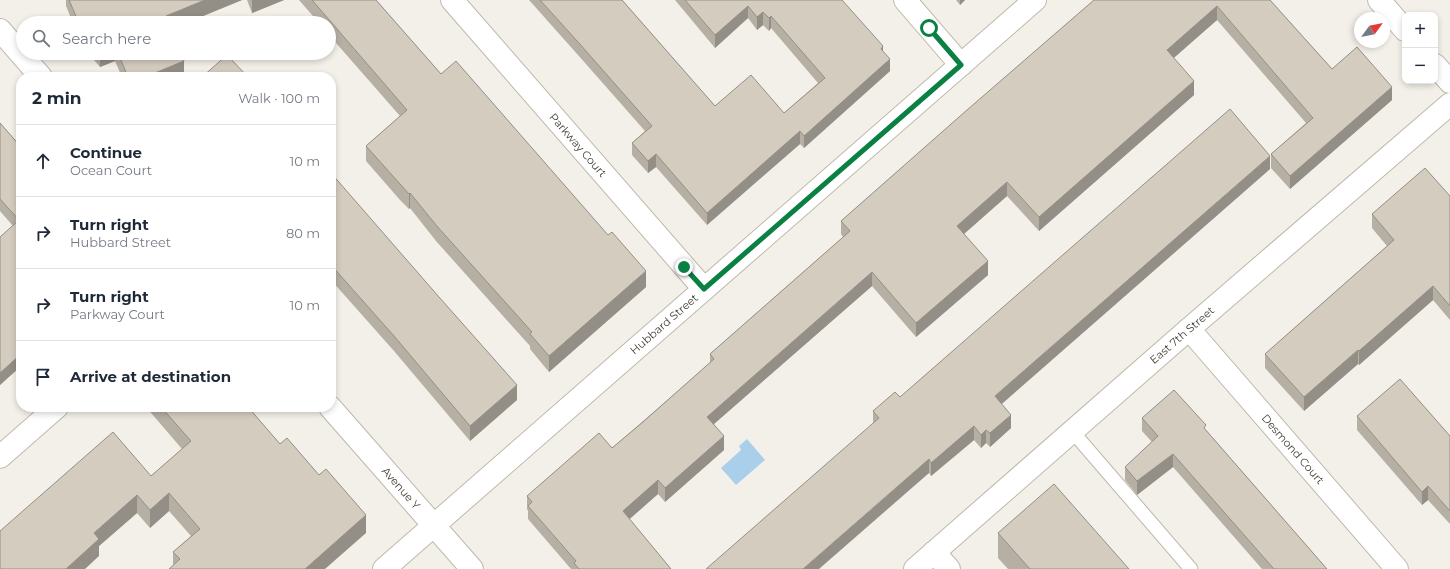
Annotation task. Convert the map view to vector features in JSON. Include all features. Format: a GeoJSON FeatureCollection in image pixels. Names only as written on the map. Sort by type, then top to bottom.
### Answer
{"type":"FeatureCollection","features":[{"type":"Feature","properties":{"kind":"street","name":"Parkway Court"},"geometry":{"type":"LineString","coordinates":[[452,0],[704,289]]}},
{"type":"Feature","properties":{"kind":"street"},"geometry":{"type":"LineString","coordinates":[[905,0],[961,65]]}},
{"type":"Feature","properties":{"kind":"street","name":"Hubbard Street"},"geometry":{"type":"LineString","coordinates":[[384,569],[1035,0]]}},
{"type":"Feature","properties":{"kind":"street"},"geometry":{"type":"LineString","coordinates":[[1379,0],[1402,27]]}},
{"type":"Feature","properties":{"kind":"street"},"geometry":{"type":"LineString","coordinates":[[0,30],[16,48]]}},
{"type":"Feature","properties":{"kind":"street"},"geometry":{"type":"LineString","coordinates":[[26,60],[37,72]]}},
{"type":"Feature","properties":{"kind":"street"},"geometry":{"type":"LineString","coordinates":[[1438,68],[1450,82]]}},
{"type":"Feature","properties":{"kind":"street","name":"East 7th Street"},"geometry":{"type":"LineString","coordinates":[[916,569],[1189,329],[1450,104]]}},
{"type":"Feature","properties":{"kind":"street","name":"Desmond Court"},"geometry":{"type":"LineString","coordinates":[[1189,329],[1398,569]]}},
{"type":"Feature","properties":{"kind":"street"},"geometry":{"type":"LineString","coordinates":[[0,457],[51,412]]}},
{"type":"Feature","properties":{"kind":"street","name":"Avenue Y"},"geometry":{"type":"LineString","coordinates":[[334,412],[472,569]]}},
{"type":"Feature","properties":{"kind":"street"},"geometry":{"type":"LineString","coordinates":[[934,552],[949,569]]}},
{"type":"Feature","properties":{"kind":"lane"},"geometry":{"type":"LineString","coordinates":[[1072,431],[1191,569]]}},
{"type":"Feature","properties":{"kind":"water"},"geometry":{"type":"Polygon","coordinates":[[[747,439],[765,460],[736,485],[721,468],[741,450],[739,446],[747,439]]]}},
{"type":"Feature","properties":{"kind":"building"},"geometry":{"type":"Polygon","coordinates":[[[69,0],[205,0],[166,16],[76,16],[69,0]]]}},
{"type":"Feature","properties":{"kind":"building"},"geometry":{"type":"Polygon","coordinates":[[[312,0],[376,0],[441,74],[456,61],[608,235],[612,232],[646,271],[549,356],[530,334],[532,332],[436,225],[410,193],[409,194],[366,146],[407,110],[336,28],[336,16],[326,16],[312,0]]]}},
{"type":"Feature","properties":{"kind":"building"},"geometry":{"type":"Polygon","coordinates":[[[540,0],[622,0],[715,106],[751,75],[784,113],[825,78],[771,16],[769,18],[763,12],[757,17],[748,6],[715,35],[685,0],[842,0],[883,46],[881,49],[890,59],[804,136],[800,131],[707,213],[656,154],[648,161],[632,143],[652,126],[540,0]]]}},
{"type":"Feature","properties":{"kind":"building"},"geometry":{"type":"Polygon","coordinates":[[[1094,0],[1270,0],[1332,69],[1356,48],[1358,48],[1392,87],[1290,176],[1271,154],[1313,118],[1217,6],[1167,50],[1194,81],[1039,217],[1007,182],[957,226],[988,261],[916,323],[872,272],[707,417],[724,436],[665,488],[658,480],[623,511],[671,569],[579,569],[574,563],[576,561],[528,506],[532,502],[527,496],[599,433],[612,448],[643,422],[714,359],[710,354],[850,231],[841,221],[1094,0]]]}},
{"type":"Feature","properties":{"kind":"building"},"geometry":{"type":"Polygon","coordinates":[[[121,60],[184,61],[157,72],[126,72],[121,60]]]}},
{"type":"Feature","properties":{"kind":"building"},"geometry":{"type":"Polygon","coordinates":[[[221,60],[232,60],[243,72],[208,72],[221,60]]]}},
{"type":"Feature","properties":{"kind":"building"},"geometry":{"type":"Polygon","coordinates":[[[1230,109],[1270,156],[995,396],[1011,415],[990,433],[986,430],[981,435],[974,426],[931,463],[929,459],[803,569],[706,569],[879,418],[873,411],[895,392],[900,397],[1230,109]]]}},
{"type":"Feature","properties":{"kind":"building"},"geometry":{"type":"Polygon","coordinates":[[[0,123],[16,141],[16,217],[0,199],[0,123]]]}},
{"type":"Feature","properties":{"kind":"building"},"geometry":{"type":"Polygon","coordinates":[[[1425,168],[1450,196],[1450,306],[1433,286],[1304,397],[1265,354],[1394,240],[1372,214],[1425,168]]]}},
{"type":"Feature","properties":{"kind":"building"},"geometry":{"type":"Polygon","coordinates":[[[336,179],[517,385],[470,426],[394,336],[336,271],[336,179]]]}},
{"type":"Feature","properties":{"kind":"building"},"geometry":{"type":"Polygon","coordinates":[[[16,223],[16,359],[0,373],[0,237],[16,223]]]}},
{"type":"Feature","properties":{"kind":"building"},"geometry":{"type":"Polygon","coordinates":[[[1400,379],[1450,436],[1450,511],[1428,486],[1422,492],[1357,416],[1400,379]]]}},
{"type":"Feature","properties":{"kind":"building"},"geometry":{"type":"Polygon","coordinates":[[[1174,390],[1206,425],[1204,428],[1327,569],[1274,569],[1173,454],[1137,481],[1125,467],[1158,436],[1142,418],[1174,390]]]}},
{"type":"Feature","properties":{"kind":"building"},"geometry":{"type":"Polygon","coordinates":[[[165,412],[252,412],[280,444],[287,438],[319,475],[326,469],[366,515],[305,569],[169,569],[180,559],[173,552],[200,529],[169,493],[150,510],[137,495],[94,533],[99,539],[66,569],[0,569],[0,531],[113,432],[151,476],[191,441],[165,412]]]}},
{"type":"Feature","properties":{"kind":"building"},"geometry":{"type":"Polygon","coordinates":[[[1054,484],[1129,569],[1030,569],[998,533],[1054,484]]]}},
{"type":"Feature","properties":{"kind":"route"},"geometry":{"type":"LineString","coordinates":[[684,267],[704,289],[961,65],[929,28]]}}]}
